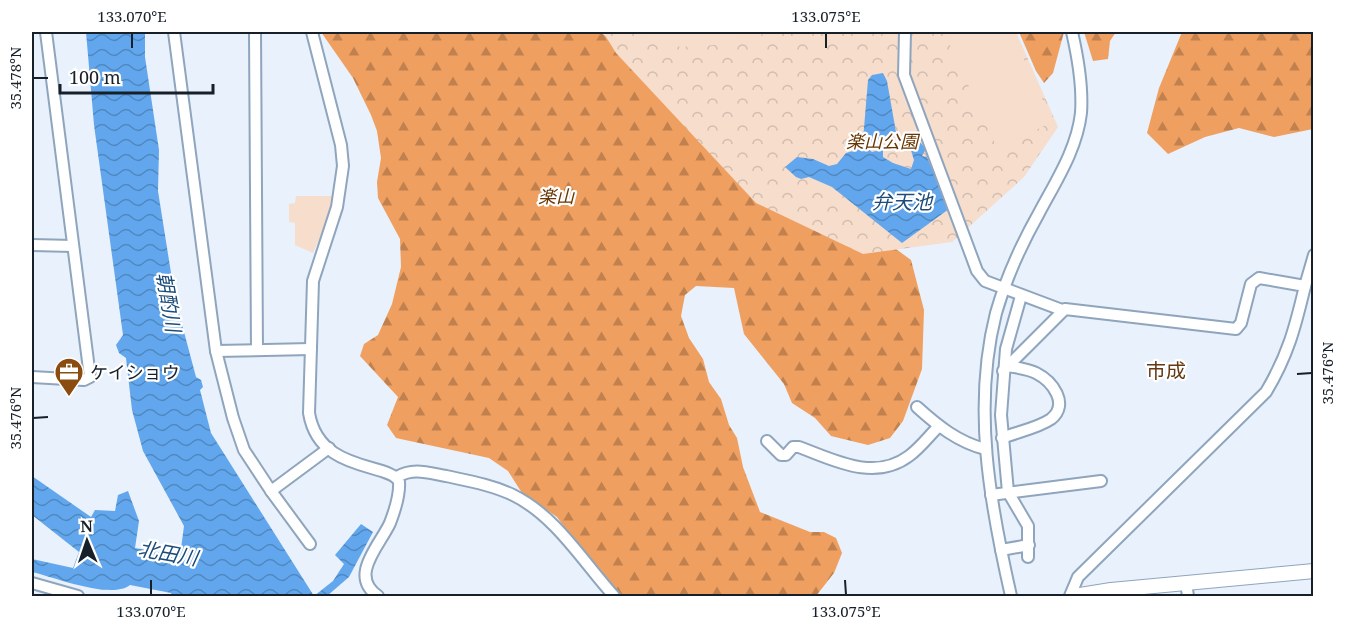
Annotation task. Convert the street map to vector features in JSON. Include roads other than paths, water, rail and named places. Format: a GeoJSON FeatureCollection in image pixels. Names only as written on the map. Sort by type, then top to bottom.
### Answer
{"type":"FeatureCollection","features":[{"type":"Feature","properties":{"kind":"main road"},"geometry":{"type":"LineString","coordinates":[[1072,597],[1187,590],[1314,572]]}},
{"type":"Feature","properties":{"kind":"street"},"geometry":{"type":"LineString","coordinates":[[32,378],[84,380],[90,377],[46,32]]}},
{"type":"Feature","properties":{"kind":"street"},"geometry":{"type":"LineString","coordinates":[[174,32],[216,351],[233,418],[244,450],[310,544]]}},
{"type":"Feature","properties":{"kind":"street"},"geometry":{"type":"LineString","coordinates":[[255,32],[257,350]]}},
{"type":"Feature","properties":{"kind":"street"},"geometry":{"type":"LineString","coordinates":[[312,32],[339,136],[343,166],[337,207],[313,280],[310,420],[316,433],[330,448],[354,464],[397,477],[406,472],[420,471],[481,483],[513,495],[554,525],[614,597]]}},
{"type":"Feature","properties":{"kind":"street"},"geometry":{"type":"LineString","coordinates":[[905,32],[904,75],[977,271],[985,281],[1062,310]]}},
{"type":"Feature","properties":{"kind":"street"},"geometry":{"type":"LineString","coordinates":[[1011,597],[991,495],[985,449],[987,358],[1003,289],[1022,246],[1066,163],[1078,130],[1081,79],[1072,32]]}},
{"type":"Feature","properties":{"kind":"street"},"geometry":{"type":"LineString","coordinates":[[32,245],[74,246]]}},
{"type":"Feature","properties":{"kind":"street"},"geometry":{"type":"LineString","coordinates":[[1072,597],[1078,577],[1266,392],[1284,362],[1292,341],[1314,255]]}},
{"type":"Feature","properties":{"kind":"street"},"geometry":{"type":"LineString","coordinates":[[1006,368],[1062,310],[1070,308],[1236,329],[1241,323],[1251,284],[1259,278],[1305,286]]}},
{"type":"Feature","properties":{"kind":"street"},"geometry":{"type":"LineString","coordinates":[[1021,296],[1010,332],[1002,438],[1008,492],[1028,526],[1028,557]]}},
{"type":"Feature","properties":{"kind":"street"},"geometry":{"type":"LineString","coordinates":[[216,351],[311,349]]}},
{"type":"Feature","properties":{"kind":"street"},"geometry":{"type":"LineString","coordinates":[[1002,438],[1050,419],[1056,411],[1059,400],[1057,392],[1037,374],[1006,368]]}},
{"type":"Feature","properties":{"kind":"street"},"geometry":{"type":"LineString","coordinates":[[917,407],[938,427],[972,446],[985,449]]}},
{"type":"Feature","properties":{"kind":"street"},"geometry":{"type":"LineString","coordinates":[[767,441],[781,455],[786,455],[793,447],[799,447],[870,470],[909,456],[938,427]]}},
{"type":"Feature","properties":{"kind":"street"},"geometry":{"type":"LineString","coordinates":[[271,491],[330,448]]}},
{"type":"Feature","properties":{"kind":"street"},"geometry":{"type":"LineString","coordinates":[[378,597],[367,584],[366,569],[396,506],[399,489],[397,477]]}},
{"type":"Feature","properties":{"kind":"street"},"geometry":{"type":"LineString","coordinates":[[991,495],[1101,481]]}},
{"type":"Feature","properties":{"kind":"street"},"geometry":{"type":"LineString","coordinates":[[1001,550],[1029,545]]}},
{"type":"Feature","properties":{"kind":"street"},"geometry":{"type":"LineString","coordinates":[[32,583],[78,597]]}},
{"type":"Feature","properties":{"kind":"water","name":"朝酌川"},"geometry":{"type":"Polygon","coordinates":[[[86,32],[145,32],[145,57],[159,150],[158,191],[175,298],[196,377],[201,380],[203,387],[200,390],[211,433],[314,596],[172,596],[171,593],[130,585],[121,589],[97,589],[32,572],[32,559],[73,568],[79,552],[32,515],[32,476],[91,517],[95,510],[115,511],[118,495],[128,491],[139,521],[135,548],[180,556],[184,526],[143,451],[132,410],[126,358],[119,353],[116,345],[123,335],[94,125],[86,32]]]}},
{"type":"Feature","properties":{"kind":"water","name":"弁天池"},"geometry":{"type":"Polygon","coordinates":[[[883,73],[887,81],[896,132],[871,142],[868,149],[872,152],[883,149],[883,157],[911,169],[914,160],[909,144],[918,140],[926,149],[922,156],[927,157],[949,209],[902,243],[832,187],[809,177],[801,179],[796,177],[785,167],[797,157],[813,159],[829,166],[837,164],[846,153],[856,150],[863,140],[868,80],[872,75],[883,73]]]}},
{"type":"Feature","properties":{"kind":"water"},"geometry":{"type":"Polygon","coordinates":[[[361,524],[373,532],[349,577],[327,596],[314,596],[333,581],[344,564],[335,555],[361,524]]]}},
{"type":"Feature","properties":{"kind":"place","name":"ケイショウ"},"geometry":{"type":"Point","coordinates":[69,398]}},
{"type":"Feature","properties":{"kind":"district","name":"市成"},"geometry":{"type":"Point","coordinates":[1166,370]}},
{"type":"Feature","properties":{"kind":"park label","name":"楽山公園"},"geometry":{"type":"Point","coordinates":[882,141]}},
{"type":"Feature","properties":{"kind":"park label","name":"楽山"},"geometry":{"type":"Point","coordinates":[556,196]}},
{"type":"Feature","properties":{"kind":"water label","name":"北田川"},"geometry":{"type":"Point","coordinates":[168,553]}}]}
